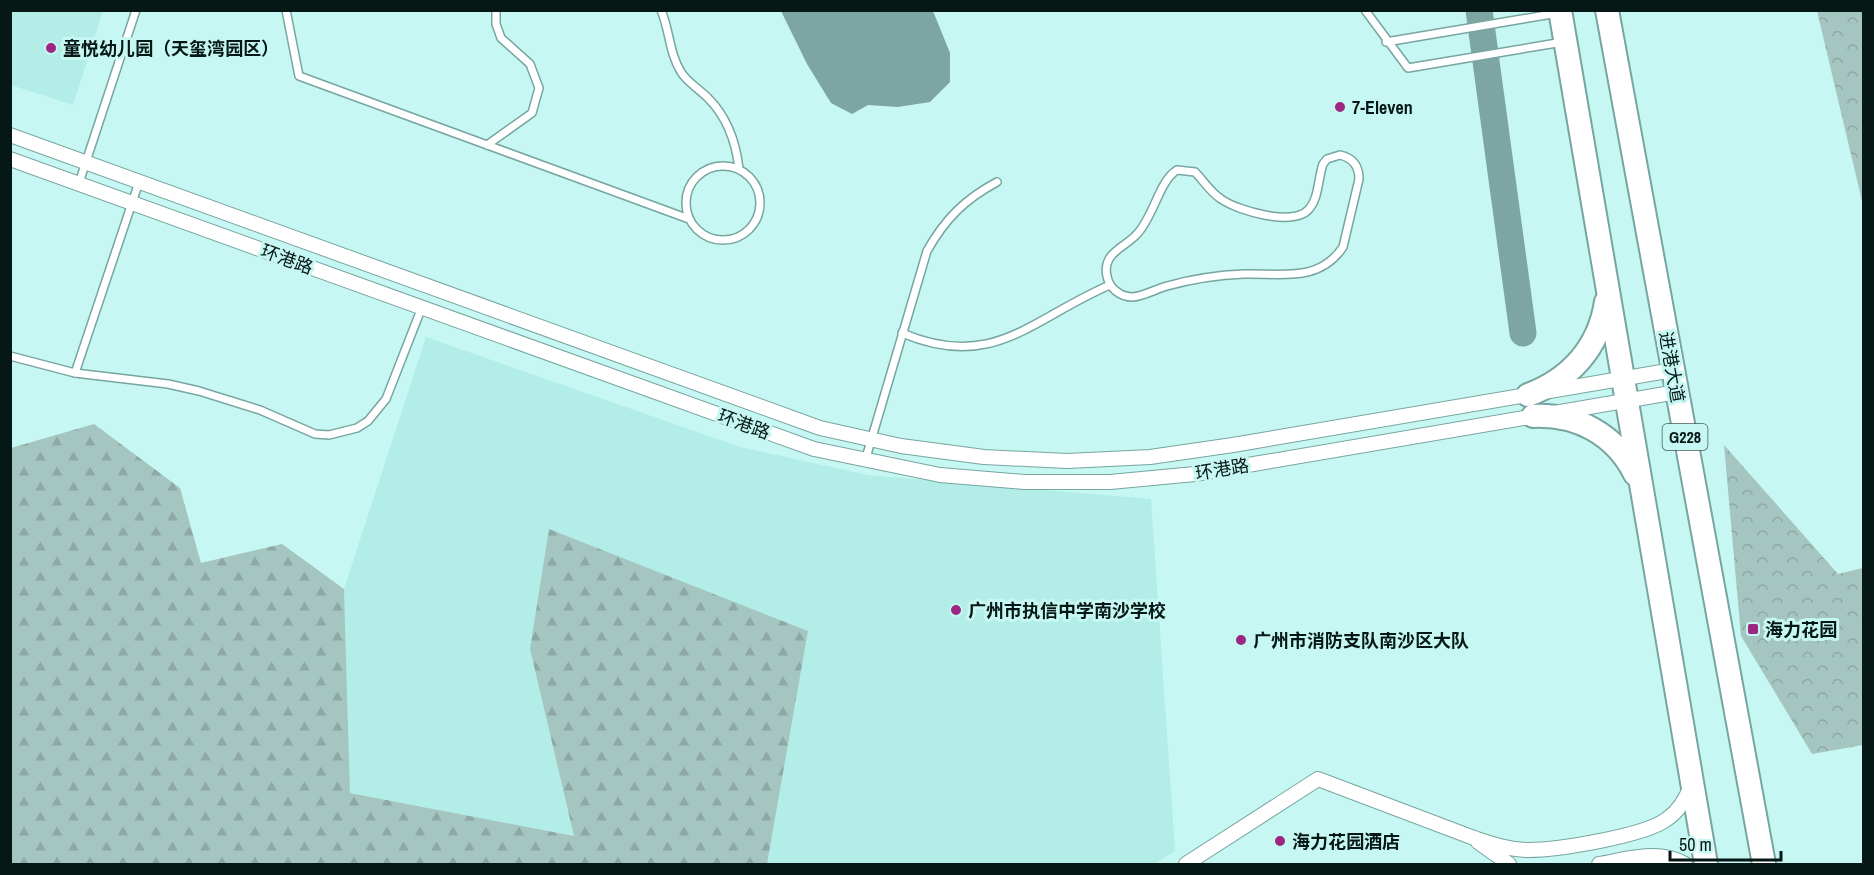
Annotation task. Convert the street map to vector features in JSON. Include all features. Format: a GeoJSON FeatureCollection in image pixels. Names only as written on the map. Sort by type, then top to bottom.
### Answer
{"type":"FeatureCollection","features":[{"type":"Feature","properties":{"kind":"highway","name":"进港大道"},"geometry":{"type":"LineString","coordinates":[[1606,10],[1764,864]]}},
{"type":"Feature","properties":{"kind":"highway"},"geometry":{"type":"LineString","coordinates":[[1560,11],[1706,864]]}},
{"type":"Feature","properties":{"kind":"highway"},"geometry":{"type":"LineString","coordinates":[[1521,407],[1567,374],[1588,352],[1604,314],[1605,273]]}},
{"type":"Feature","properties":{"kind":"highway"},"geometry":{"type":"LineString","coordinates":[[1521,407],[1561,417],[1599,432],[1627,460],[1643,497]]}},
{"type":"Feature","properties":{"kind":"street","name":"环港路"},"geometry":{"type":"LineString","coordinates":[[10,135],[820,428],[871,440],[984,457],[1067,461],[1140,458],[1521,407],[1675,381]]}},
{"type":"Feature","properties":{"kind":"street","name":"环港路"},"geometry":{"type":"LineString","coordinates":[[10,159],[814,449],[865,461],[982,479],[1110,482],[1195,474],[1521,407],[1675,381]]}},
{"type":"Feature","properties":{"kind":"street"},"geometry":{"type":"LineString","coordinates":[[1186,864],[1318,779],[1500,847],[1527,850],[1554,848],[1642,831],[1656,826],[1678,809],[1692,783]]}},
{"type":"Feature","properties":{"kind":"street"},"geometry":{"type":"LineString","coordinates":[[1474,838],[1488,852],[1509,864]]}},
{"type":"Feature","properties":{"kind":"street"},"geometry":{"type":"LineString","coordinates":[[1599,864],[1647,855],[1664,857],[1685,864]]}},
{"type":"Feature","properties":{"kind":"lane"},"geometry":{"type":"LineString","coordinates":[[79,183],[136,10]]}},
{"type":"Feature","properties":{"kind":"lane"},"geometry":{"type":"LineString","coordinates":[[487,145],[532,113],[540,88],[531,64],[501,38],[496,24],[496,10]]}},
{"type":"Feature","properties":{"kind":"lane"},"geometry":{"type":"LineString","coordinates":[[661,10],[673,58],[683,75],[709,99],[726,123],[735,145],[739,169]]}},
{"type":"Feature","properties":{"kind":"lane"},"geometry":{"type":"LineString","coordinates":[[1365,10],[1386,42],[1408,68],[1566,42]]}},
{"type":"Feature","properties":{"kind":"lane"},"geometry":{"type":"LineString","coordinates":[[289,11],[299,76],[689,219]]}},
{"type":"Feature","properties":{"kind":"lane"},"geometry":{"type":"LineString","coordinates":[[1386,42],[1560,11]]}},
{"type":"Feature","properties":{"kind":"lane"},"geometry":{"type":"LineString","coordinates":[[1340,155],[1347,156],[1357,165],[1359,179],[1347,237],[1337,256],[1320,270],[1299,275],[1241,274],[1205,278],[1132,297],[1123,296],[1110,285],[1106,269],[1108,261],[1140,232],[1155,209],[1164,182],[1177,170],[1195,172],[1212,193],[1226,203],[1286,219],[1304,214],[1310,208],[1323,164],[1327,159],[1340,155]]}},
{"type":"Feature","properties":{"kind":"lane"},"geometry":{"type":"LineString","coordinates":[[730,166],[739,169],[753,180],[760,196],[759,214],[750,230],[735,239],[717,240],[700,233],[689,219],[686,201],[688,192],[697,177],[712,167],[730,166]]}},
{"type":"Feature","properties":{"kind":"lane"},"geometry":{"type":"LineString","coordinates":[[75,373],[139,182]]}},
{"type":"Feature","properties":{"kind":"lane"},"geometry":{"type":"LineString","coordinates":[[865,461],[927,251],[939,229],[955,210],[975,194],[997,182]]}},
{"type":"Feature","properties":{"kind":"lane"},"geometry":{"type":"LineString","coordinates":[[902,333],[919,340],[953,347],[988,344],[1021,333],[1070,303],[1110,285]]}},
{"type":"Feature","properties":{"kind":"lane"},"geometry":{"type":"LineString","coordinates":[[10,356],[75,373],[168,384],[200,391],[260,410],[309,432],[330,435],[343,433],[368,421],[386,399],[422,307]]}},
{"type":"Feature","properties":{"kind":"shaded area","name":"童悦幼儿园（天玺湾园区）"},"geometry":{"type":"Polygon","coordinates":[[[11,10],[103,11],[73,105],[11,85],[11,10]]]}},
{"type":"Feature","properties":{"kind":"shaded area"},"geometry":{"type":"Polygon","coordinates":[[[781,11],[933,11],[950,53],[950,82],[930,102],[898,107],[868,105],[852,114],[831,103],[807,64],[781,11]]]}},
{"type":"Feature","properties":{"kind":"shaded area","name":"广州市执信中学南沙学校"},"geometry":{"type":"Polygon","coordinates":[[[426,337],[740,447],[868,475],[1151,499],[1175,851],[1154,864],[767,864],[808,631],[530,649],[574,836],[350,793],[344,589],[426,337]]]}},
{"type":"Feature","properties":{"kind":"green space"},"geometry":{"type":"Polygon","coordinates":[[[1817,11],[1863,11],[1863,204],[1862,201],[1817,11]]]}},
{"type":"Feature","properties":{"kind":"green space"},"geometry":{"type":"Polygon","coordinates":[[[94,424],[180,488],[201,563],[282,544],[344,589],[350,793],[574,836],[530,649],[549,529],[808,631],[767,864],[11,864],[11,448],[94,424]]]}},
{"type":"Feature","properties":{"kind":"green space"},"geometry":{"type":"Polygon","coordinates":[[[1724,445],[1838,574],[1863,568],[1863,745],[1812,754],[1741,636],[1724,445]]]}},
{"type":"Feature","properties":{"kind":"waterway"},"geometry":{"type":"LineString","coordinates":[[1479,10],[1523,333]]}},
{"type":"Feature","properties":{"kind":"place","name":"童悦幼儿园（天玺湾园区）"},"geometry":{"type":"Point","coordinates":[51,48]}},
{"type":"Feature","properties":{"kind":"place","name":"7-Eleven"},"geometry":{"type":"Point","coordinates":[1340,107]}},
{"type":"Feature","properties":{"kind":"place","name":"广州市执信中学南沙学校"},"geometry":{"type":"Point","coordinates":[956,610]}},
{"type":"Feature","properties":{"kind":"place","name":"海力花园"},"geometry":{"type":"Point","coordinates":[1753,629]}},
{"type":"Feature","properties":{"kind":"place","name":"广州市消防支队南沙区大队"},"geometry":{"type":"Point","coordinates":[1241,640]}},
{"type":"Feature","properties":{"kind":"place","name":"海力花园酒店"},"geometry":{"type":"Point","coordinates":[1280,841]}}]}
